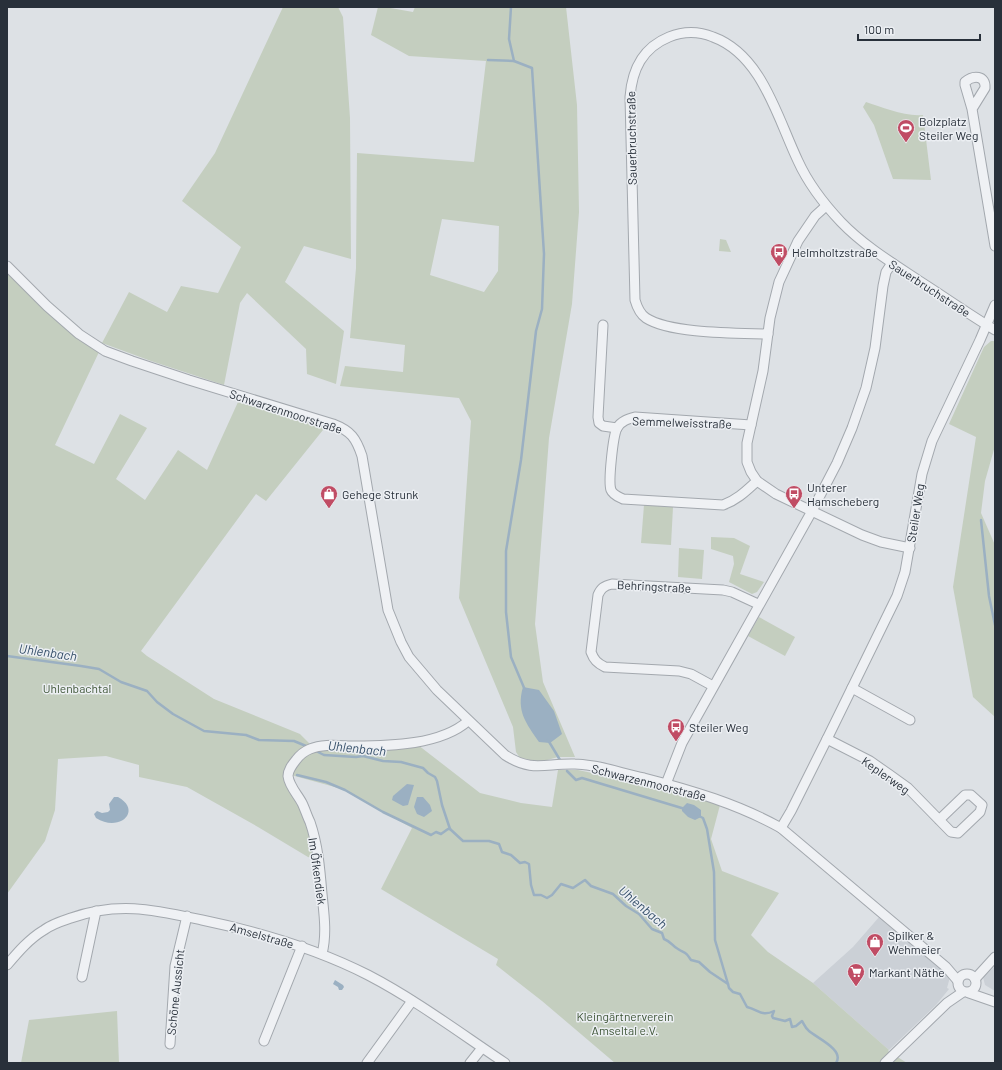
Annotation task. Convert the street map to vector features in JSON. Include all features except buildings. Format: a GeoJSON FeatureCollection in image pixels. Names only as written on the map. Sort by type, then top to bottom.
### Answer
{"type":"FeatureCollection","features":[{"type":"Feature","properties":{"kind":"street","name":"Sauerbruchstraße"},"geometry":{"type":"LineString","coordinates":[[768,334],[699,331],[672,327],[645,317],[638,309],[635,300],[633,270],[630,97],[633,76],[637,65],[655,44],[681,33],[705,34],[723,40],[736,49],[745,58],[769,95],[798,161],[808,179],[826,206],[842,224],[892,263],[995,330]]}},
{"type":"Feature","properties":{"kind":"street"},"geometry":{"type":"LineString","coordinates":[[972,109],[995,246]]}},
{"type":"Feature","properties":{"kind":"street"},"geometry":{"type":"LineString","coordinates":[[826,206],[815,216],[798,241],[787,264],[775,296],[763,371],[746,453],[749,467],[757,481],[776,494],[862,535],[881,542],[910,548]]}},
{"type":"Feature","properties":{"kind":"street"},"geometry":{"type":"LineString","coordinates":[[666,784],[682,743],[758,604],[812,511],[837,463],[852,428],[866,388],[875,348],[883,286],[886,272],[892,263]]}},
{"type":"Feature","properties":{"kind":"street","name":"Schwarzenmoorstraße"},"geometry":{"type":"LineString","coordinates":[[7,266],[47,306],[79,334],[105,351],[189,380],[333,424],[345,429],[354,437],[358,443],[362,456],[387,603],[395,630],[409,657],[421,672],[468,721],[505,755],[523,764],[535,767],[576,764],[601,768],[666,784],[733,806],[768,820],[781,828],[946,967],[966,983],[995,1002]]}},
{"type":"Feature","properties":{"kind":"street","name":"Steiler Weg"},"geometry":{"type":"LineString","coordinates":[[781,828],[827,739],[897,596],[905,572],[926,458],[932,441],[995,305]]}},
{"type":"Feature","properties":{"kind":"street","name":"Semmelweisstraße"},"geometry":{"type":"LineString","coordinates":[[603,325],[598,417],[599,423],[603,426],[617,428]]}},
{"type":"Feature","properties":{"kind":"street","name":"Semmelweisstraße"},"geometry":{"type":"LineString","coordinates":[[751,425],[635,417],[627,419],[621,422],[614,436],[610,482],[612,492],[624,499],[723,505],[732,502],[741,496],[757,481]]}},
{"type":"Feature","properties":{"kind":"street","name":"Behringstraße"},"geometry":{"type":"LineString","coordinates":[[713,686],[691,674],[679,671],[605,666],[597,663],[591,652],[598,595],[605,586],[612,584],[722,590],[732,592],[758,604]]}},
{"type":"Feature","properties":{"kind":"street"},"geometry":{"type":"LineString","coordinates":[[852,688],[910,720]]}},
{"type":"Feature","properties":{"kind":"street","name":"Im Öfkendiek"},"geometry":{"type":"LineString","coordinates":[[322,954],[325,922],[316,843],[302,802],[290,782],[289,771],[304,753],[315,747],[373,746],[408,743],[440,736],[452,731],[468,721]]}},
{"type":"Feature","properties":{"kind":"street","name":"Keplerweg"},"geometry":{"type":"LineString","coordinates":[[827,739],[870,761],[908,788],[939,820],[951,832],[958,833],[980,812],[982,805],[971,795],[965,795],[939,820]]}},
{"type":"Feature","properties":{"kind":"street","name":"Amselstraße"},"geometry":{"type":"LineString","coordinates":[[7,965],[24,946],[46,928],[81,914],[96,911],[135,908],[159,910],[237,927],[274,937],[322,954],[367,975],[412,1001],[505,1063]]}},
{"type":"Feature","properties":{"kind":"street"},"geometry":{"type":"LineString","coordinates":[[82,977],[96,911]]}},
{"type":"Feature","properties":{"kind":"street","name":"Schöne Aussicht"},"geometry":{"type":"LineString","coordinates":[[170,1044],[175,966],[187,916]]}},
{"type":"Feature","properties":{"kind":"street"},"geometry":{"type":"LineString","coordinates":[[264,1041],[302,946]]}},
{"type":"Feature","properties":{"kind":"street"},"geometry":{"type":"LineString","coordinates":[[885,1063],[966,983],[995,957]]}},
{"type":"Feature","properties":{"kind":"street"},"geometry":{"type":"LineString","coordinates":[[367,1063],[412,1001]]}},
{"type":"Feature","properties":{"kind":"street"},"geometry":{"type":"LineString","coordinates":[[470,1063],[482,1048]]}},
{"type":"Feature","properties":{"kind":"shaded area"},"geometry":{"type":"Polygon","coordinates":[[[880,916],[950,977],[947,988],[949,989],[936,1005],[889,1050],[813,983],[853,947],[880,916]]]}},
{"type":"Feature","properties":{"kind":"shaded area"},"geometry":{"type":"Polygon","coordinates":[[[995,966],[995,991],[985,985],[983,977],[995,966]]]}},
{"type":"Feature","properties":{"kind":"green space"},"geometry":{"type":"Polygon","coordinates":[[[283,7],[338,7],[343,17],[350,118],[351,259],[304,246],[285,282],[344,331],[336,384],[307,374],[306,349],[247,293],[240,303],[224,385],[102,343],[129,292],[167,312],[181,286],[218,293],[241,247],[182,201],[215,153],[283,7]]]}},
{"type":"Feature","properties":{"kind":"green space"},"geometry":{"type":"Polygon","coordinates":[[[378,7],[413,12],[415,7],[566,7],[577,105],[579,212],[572,304],[549,438],[535,624],[543,682],[575,757],[558,757],[540,762],[520,758],[516,752],[513,727],[459,598],[471,421],[459,398],[340,386],[345,366],[403,372],[405,345],[350,338],[356,268],[357,153],[474,162],[486,61],[409,56],[371,35],[378,7]],[[442,219],[430,275],[484,292],[498,271],[499,226],[442,219]]]}},
{"type":"Feature","properties":{"kind":"green space"},"geometry":{"type":"Polygon","coordinates":[[[866,102],[909,115],[923,115],[931,180],[893,179],[874,125],[863,107],[866,102]]]}},
{"type":"Feature","properties":{"kind":"green space"},"geometry":{"type":"Polygon","coordinates":[[[720,239],[726,240],[731,252],[719,251],[720,239]]]}},
{"type":"Feature","properties":{"kind":"green space"},"geometry":{"type":"Polygon","coordinates":[[[7,273],[62,325],[99,352],[55,445],[94,464],[120,414],[147,428],[116,479],[145,500],[178,450],[207,470],[238,402],[327,425],[266,501],[256,494],[141,651],[214,699],[300,734],[315,749],[418,745],[480,793],[521,803],[552,807],[558,770],[578,770],[681,792],[720,805],[711,839],[722,871],[779,893],[751,935],[768,952],[813,983],[889,1050],[888,1051],[907,1063],[615,1063],[542,1001],[496,965],[498,959],[381,889],[412,828],[342,789],[291,775],[283,776],[300,805],[317,859],[308,857],[187,787],[139,777],[139,765],[106,756],[58,759],[55,810],[45,841],[7,894],[7,273]]]}},
{"type":"Feature","properties":{"kind":"green space"},"geometry":{"type":"Polygon","coordinates":[[[991,341],[995,341],[995,446],[985,481],[981,513],[995,545],[995,717],[973,697],[953,587],[976,437],[949,424],[984,347],[991,341]]]}},
{"type":"Feature","properties":{"kind":"green space"},"geometry":{"type":"Polygon","coordinates":[[[644,505],[673,507],[671,545],[641,543],[644,505]]]}},
{"type":"Feature","properties":{"kind":"green space"},"geometry":{"type":"Polygon","coordinates":[[[711,537],[734,538],[750,546],[740,574],[764,582],[757,592],[752,594],[729,582],[734,564],[733,556],[711,549],[711,537]]]}},
{"type":"Feature","properties":{"kind":"green space"},"geometry":{"type":"Polygon","coordinates":[[[679,548],[704,550],[702,579],[678,577],[679,548]]]}},
{"type":"Feature","properties":{"kind":"green space"},"geometry":{"type":"Polygon","coordinates":[[[759,617],[795,637],[785,656],[748,636],[759,617]]]}},
{"type":"Feature","properties":{"kind":"green space"},"geometry":{"type":"Polygon","coordinates":[[[117,1011],[119,1063],[21,1063],[29,1020],[117,1011]]]}},
{"type":"Feature","properties":{"kind":"water"},"geometry":{"type":"Polygon","coordinates":[[[523,687],[539,690],[554,711],[562,734],[550,743],[539,742],[526,723],[521,703],[523,687]]]}},
{"type":"Feature","properties":{"kind":"water"},"geometry":{"type":"Polygon","coordinates":[[[407,784],[414,785],[408,805],[403,806],[392,800],[393,796],[407,784]]]}},
{"type":"Feature","properties":{"kind":"water"},"geometry":{"type":"Polygon","coordinates":[[[114,797],[118,797],[128,808],[128,814],[125,818],[120,822],[113,823],[105,822],[96,818],[94,814],[97,811],[102,813],[110,810],[109,804],[114,797]]]}},
{"type":"Feature","properties":{"kind":"water"},"geometry":{"type":"Polygon","coordinates":[[[417,797],[423,797],[430,805],[432,811],[424,817],[417,814],[414,807],[417,797]]]}},
{"type":"Feature","properties":{"kind":"water"},"geometry":{"type":"Polygon","coordinates":[[[687,803],[694,805],[701,810],[701,817],[695,820],[688,817],[682,811],[682,808],[687,803]]]}},
{"type":"Feature","properties":{"kind":"water"},"geometry":{"type":"Polygon","coordinates":[[[335,980],[343,985],[344,987],[342,990],[339,990],[338,987],[333,984],[335,980]]]}},
{"type":"Feature","properties":{"kind":"waterway"},"geometry":{"type":"LineString","coordinates":[[511,7],[509,39],[514,61],[532,68],[544,254],[542,309],[536,331],[521,460],[506,551],[506,612],[511,657],[525,690]]}},
{"type":"Feature","properties":{"kind":"waterway"},"geometry":{"type":"LineString","coordinates":[[488,60],[514,61]]}},
{"type":"Feature","properties":{"kind":"waterway"},"geometry":{"type":"LineString","coordinates":[[981,520],[989,596],[995,625]]}},
{"type":"Feature","properties":{"kind":"waterway","name":"Uhlenbach"},"geometry":{"type":"LineString","coordinates":[[7,656],[99,669],[121,682],[147,691],[157,702],[173,714],[204,731],[246,735],[259,740],[294,741],[306,746]]}},
{"type":"Feature","properties":{"kind":"waterway"},"geometry":{"type":"LineString","coordinates":[[548,740],[560,760]]}},
{"type":"Feature","properties":{"kind":"waterway","name":"Uhlenbach"},"geometry":{"type":"LineString","coordinates":[[314,750],[324,755],[363,756],[383,761],[401,762],[423,768],[435,777],[437,781],[442,805],[450,829],[463,841],[489,841],[499,844],[502,852],[511,855],[520,863],[525,862],[529,864],[531,885],[534,895],[541,895],[547,898],[552,895],[561,884],[573,888],[585,880],[591,886],[613,894],[626,906],[639,914],[652,929],[662,933],[664,939],[688,955],[691,960],[699,962],[710,972],[728,984],[729,988],[733,992],[740,994],[747,1007],[763,1013],[770,1013],[774,1011],[772,1016],[773,1018],[785,1021],[790,1019],[792,1027],[796,1026],[802,1021],[808,1030],[834,1049],[838,1058],[836,1063]]}},
{"type":"Feature","properties":{"kind":"waterway"},"geometry":{"type":"LineString","coordinates":[[567,771],[576,780],[582,778],[685,809]]}},
{"type":"Feature","properties":{"kind":"waterway"},"geometry":{"type":"LineString","coordinates":[[297,775],[326,782],[345,790],[383,812],[431,835],[436,832],[441,834],[450,829]]}},
{"type":"Feature","properties":{"kind":"waterway"},"geometry":{"type":"LineString","coordinates":[[699,816],[703,818],[707,829],[714,872],[715,940],[728,984]]}},
{"type":"Feature","properties":{"kind":"place","name":"Bolzplatz Steiler Weg"},"geometry":{"type":"Point","coordinates":[906,143]}},
{"type":"Feature","properties":{"kind":"place","name":"Helmholtzstraße"},"geometry":{"type":"Point","coordinates":[779,267]}},
{"type":"Feature","properties":{"kind":"place","name":"Gehege Strunk"},"geometry":{"type":"Point","coordinates":[329,509]}},
{"type":"Feature","properties":{"kind":"place","name":"Unterer Hamscheberg"},"geometry":{"type":"Point","coordinates":[794,509]}},
{"type":"Feature","properties":{"kind":"place","name":"Steiler Weg"},"geometry":{"type":"Point","coordinates":[676,742]}},
{"type":"Feature","properties":{"kind":"place","name":"Spilker & Wehmeier"},"geometry":{"type":"Point","coordinates":[875,957]}},
{"type":"Feature","properties":{"kind":"place","name":"Markant Näthe"},"geometry":{"type":"Point","coordinates":[856,987]}},
{"type":"Feature","properties":{"kind":"park label","name":"Uhlenbachtal"},"geometry":{"type":"Point","coordinates":[77,688]}},
{"type":"Feature","properties":{"kind":"park label","name":"Kleingärtnerverein Amseltal e.V."},"geometry":{"type":"Point","coordinates":[625,1023]}}]}
